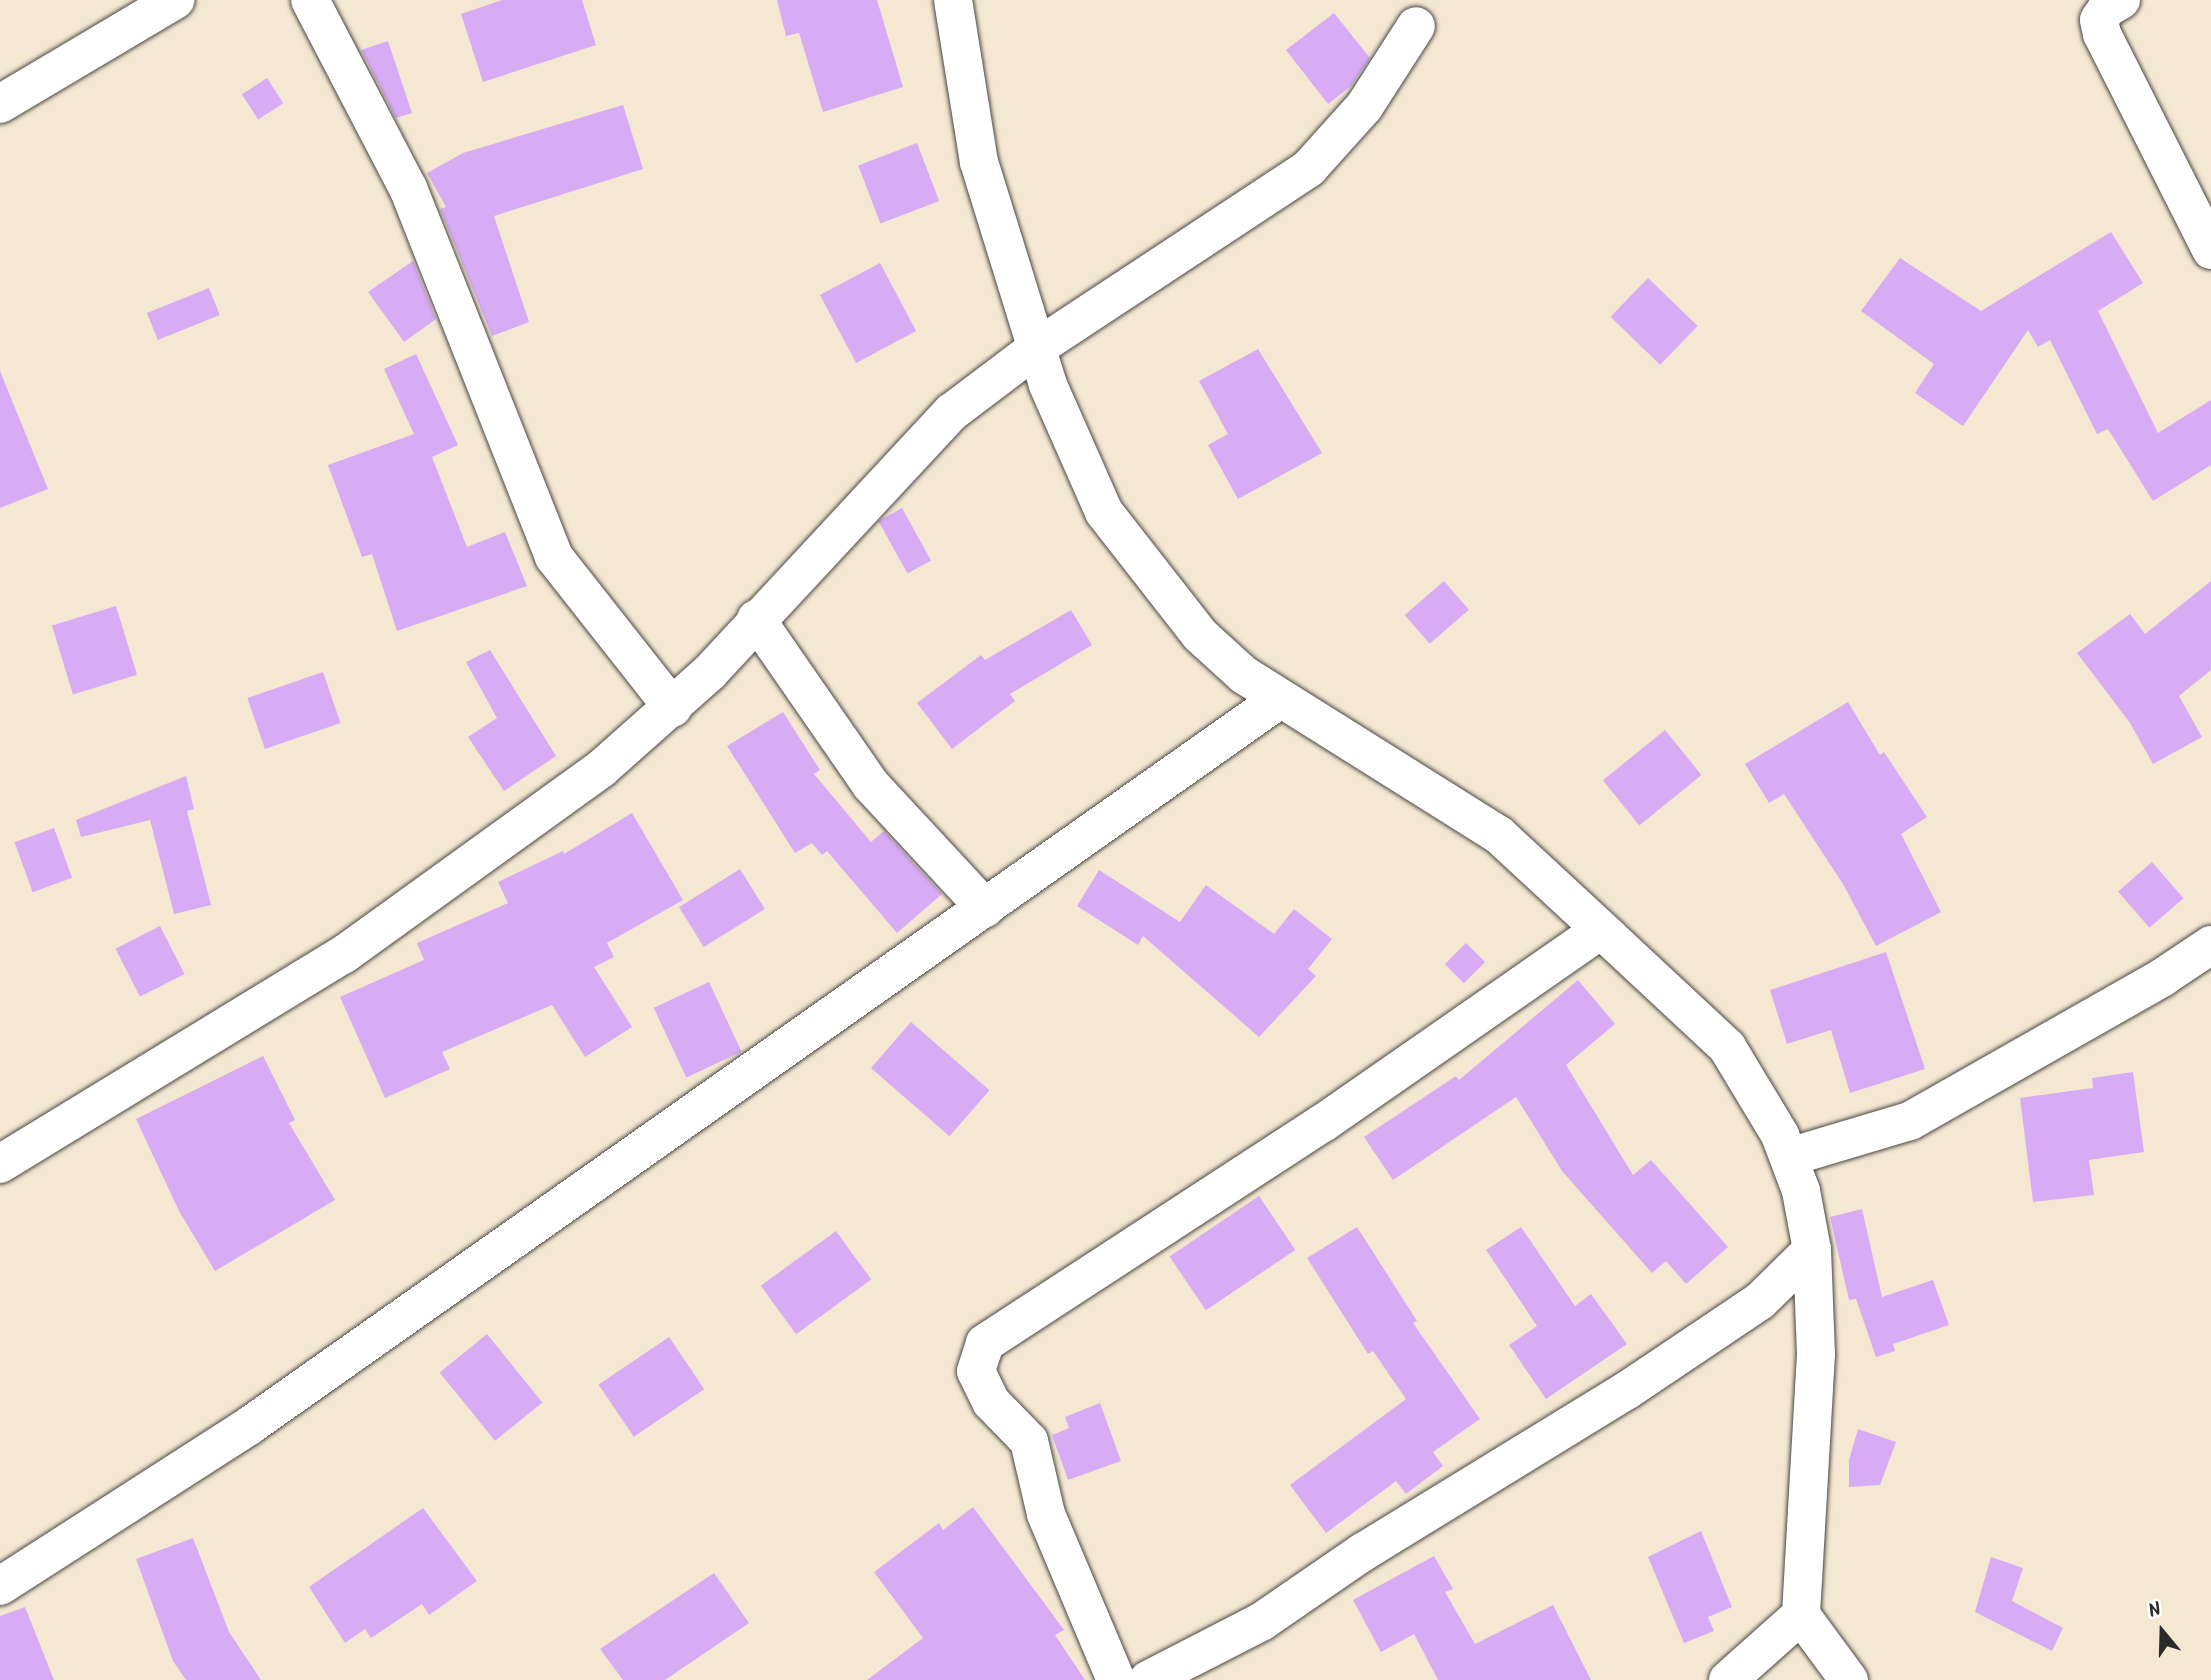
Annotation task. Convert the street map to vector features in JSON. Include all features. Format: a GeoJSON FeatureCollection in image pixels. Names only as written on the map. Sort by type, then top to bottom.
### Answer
{"type":"FeatureCollection","features":[{"type":"Feature","properties":{"kind":"street"},"geometry":{"type":"LineString","coordinates":[[0,104],[175,0]]}},
{"type":"Feature","properties":{"kind":"street"},"geometry":{"type":"LineString","coordinates":[[310,0],[408,188],[554,557],[673,708]]}},
{"type":"Feature","properties":{"kind":"street"},"geometry":{"type":"LineString","coordinates":[[953,0],[979,162],[1048,385],[1104,512],[1200,635],[1244,675],[1499,835],[1599,931],[1727,1046],[1788,1157],[1801,1191],[1812,1250],[1816,1354],[1801,1615],[1849,1680]]}},
{"type":"Feature","properties":{"kind":"street"},"geometry":{"type":"LineString","coordinates":[[2121,0],[2107,8],[2099,20],[2102,34],[2211,250]]}},
{"type":"Feature","properties":{"kind":"street"},"geometry":{"type":"LineString","coordinates":[[0,1164],[343,955],[602,768],[673,708],[952,412],[1038,347],[1310,168],[1364,107],[1416,26]]}},
{"type":"Feature","properties":{"kind":"street"},"geometry":{"type":"LineString","coordinates":[[756,619],[871,785],[985,908]]}},
{"type":"Feature","properties":{"kind":"street"},"geometry":{"type":"LineString","coordinates":[[0,1586],[248,1426],[1280,699]]}},
{"type":"Feature","properties":{"kind":"street"},"geometry":{"type":"LineString","coordinates":[[1116,1680],[1046,1514],[1030,1441],[991,1402],[976,1371],[985,1343],[1323,1123],[1599,931]]}},
{"type":"Feature","properties":{"kind":"street"},"geometry":{"type":"LineString","coordinates":[[1788,1157],[1910,1121],[2163,977],[2211,945]]}},
{"type":"Feature","properties":{"kind":"street"},"geometry":{"type":"LineString","coordinates":[[1148,1680],[1261,1622],[1363,1552],[1626,1391],[1760,1301],[1812,1250]]}},
{"type":"Feature","properties":{"kind":"street"},"geometry":{"type":"LineString","coordinates":[[1728,1680],[1801,1615]]}},
{"type":"Feature","properties":{"kind":"building"},"geometry":{"type":"Polygon","coordinates":[[[502,0],[582,0],[596,45],[483,82],[461,14],[502,0]]]}},
{"type":"Feature","properties":{"kind":"building"},"geometry":{"type":"Polygon","coordinates":[[[777,0],[877,0],[903,87],[823,112],[799,33],[786,36],[777,0]]]}},
{"type":"Feature","properties":{"kind":"building"},"geometry":{"type":"Polygon","coordinates":[[[1334,13],[1370,58],[1351,86],[1328,104],[1286,50],[1334,13]]]}},
{"type":"Feature","properties":{"kind":"building"},"geometry":{"type":"Polygon","coordinates":[[[388,41],[412,113],[396,118],[361,50],[388,41]]]}},
{"type":"Feature","properties":{"kind":"building"},"geometry":{"type":"Polygon","coordinates":[[[267,78],[283,103],[258,119],[242,94],[267,78]]]}},
{"type":"Feature","properties":{"kind":"building"},"geometry":{"type":"Polygon","coordinates":[[[623,105],[643,169],[494,216],[529,322],[492,336],[440,209],[446,207],[427,173],[463,153],[623,105]]]}},
{"type":"Feature","properties":{"kind":"building"},"geometry":{"type":"Polygon","coordinates":[[[917,143],[939,201],[880,223],[858,166],[917,143]]]}},
{"type":"Feature","properties":{"kind":"building"},"geometry":{"type":"Polygon","coordinates":[[[2111,232],[2143,283],[2098,311],[2158,433],[2211,400],[2211,465],[2153,501],[2108,429],[2097,434],[2050,340],[2038,347],[2028,330],[1963,426],[1915,393],[1934,364],[1861,311],[1900,258],[1981,311],[2111,232]]]}},
{"type":"Feature","properties":{"kind":"building"},"geometry":{"type":"Polygon","coordinates":[[[413,261],[436,319],[404,342],[368,292],[413,261]]]}},
{"type":"Feature","properties":{"kind":"building"},"geometry":{"type":"Polygon","coordinates":[[[880,263],[916,331],[856,363],[820,295],[880,263]]]}},
{"type":"Feature","properties":{"kind":"building"},"geometry":{"type":"Polygon","coordinates":[[[1648,278],[1698,326],[1660,365],[1610,317],[1648,278]]]}},
{"type":"Feature","properties":{"kind":"building"},"geometry":{"type":"Polygon","coordinates":[[[209,288],[220,315],[158,340],[147,313],[209,288]]]}},
{"type":"Feature","properties":{"kind":"building"},"geometry":{"type":"Polygon","coordinates":[[[1258,349],[1322,453],[1238,499],[1208,445],[1228,434],[1199,381],[1258,349]]]}},
{"type":"Feature","properties":{"kind":"building"},"geometry":{"type":"Polygon","coordinates":[[[416,354],[458,445],[432,457],[467,547],[505,532],[527,586],[397,631],[372,554],[362,557],[328,465],[414,434],[384,369],[416,354]]]}},
{"type":"Feature","properties":{"kind":"building"},"geometry":{"type":"Polygon","coordinates":[[[0,371],[48,489],[0,508],[0,371]]]}},
{"type":"Feature","properties":{"kind":"building"},"geometry":{"type":"Polygon","coordinates":[[[902,508],[931,560],[907,574],[878,521],[902,508]]]}},
{"type":"Feature","properties":{"kind":"building"},"geometry":{"type":"Polygon","coordinates":[[[1444,581],[1469,610],[1430,644],[1405,615],[1444,581]]]}},
{"type":"Feature","properties":{"kind":"building"},"geometry":{"type":"Polygon","coordinates":[[[2211,581],[2211,670],[2179,696],[2202,737],[2153,764],[2130,723],[2077,653],[2130,614],[2145,634],[2211,581]]]}},
{"type":"Feature","properties":{"kind":"building"},"geometry":{"type":"Polygon","coordinates":[[[116,606],[137,675],[73,694],[52,626],[116,606]]]}},
{"type":"Feature","properties":{"kind":"building"},"geometry":{"type":"Polygon","coordinates":[[[1071,610],[1092,645],[1010,694],[1015,701],[952,749],[917,703],[981,655],[985,660],[1071,610]]]}},
{"type":"Feature","properties":{"kind":"building"},"geometry":{"type":"Polygon","coordinates":[[[490,650],[556,756],[504,791],[468,737],[497,718],[466,662],[490,650]]]}},
{"type":"Feature","properties":{"kind":"building"},"geometry":{"type":"Polygon","coordinates":[[[323,672],[341,723],[265,749],[247,698],[323,672]]]}},
{"type":"Feature","properties":{"kind":"building"},"geometry":{"type":"Polygon","coordinates":[[[1848,702],[1880,755],[1884,752],[1927,817],[1901,834],[1941,912],[1876,946],[1843,884],[1784,794],[1769,803],[1745,764],[1848,702]]]}},
{"type":"Feature","properties":{"kind":"building"},"geometry":{"type":"Polygon","coordinates":[[[783,712],[820,770],[814,774],[871,842],[884,831],[942,894],[897,933],[827,851],[822,855],[812,843],[795,853],[727,746],[783,712]]]}},
{"type":"Feature","properties":{"kind":"building"},"geometry":{"type":"Polygon","coordinates":[[[1665,730],[1702,775],[1639,825],[1603,780],[1665,730]]]}},
{"type":"Feature","properties":{"kind":"building"},"geometry":{"type":"Polygon","coordinates":[[[186,776],[194,809],[187,811],[211,905],[174,914],[150,820],[81,837],[76,820],[186,776]]]}},
{"type":"Feature","properties":{"kind":"building"},"geometry":{"type":"Polygon","coordinates":[[[632,813],[683,900],[607,943],[614,957],[594,967],[632,1027],[585,1057],[552,1005],[442,1052],[450,1069],[385,1098],[340,997],[424,960],[417,943],[508,903],[498,882],[563,851],[564,854],[632,813]]]}},
{"type":"Feature","properties":{"kind":"building"},"geometry":{"type":"Polygon","coordinates":[[[54,828],[72,878],[33,892],[15,842],[54,828]]]}},
{"type":"Feature","properties":{"kind":"building"},"geometry":{"type":"Polygon","coordinates":[[[2152,862],[2183,898],[2150,928],[2118,892],[2152,862]]]}},
{"type":"Feature","properties":{"kind":"building"},"geometry":{"type":"Polygon","coordinates":[[[740,869],[765,909],[704,947],[679,907],[740,869]]]}},
{"type":"Feature","properties":{"kind":"building"},"geometry":{"type":"Polygon","coordinates":[[[1099,870],[1180,922],[1206,885],[1274,934],[1294,909],[1332,939],[1308,969],[1316,976],[1259,1037],[1143,936],[1138,945],[1077,906],[1099,870]]]}},
{"type":"Feature","properties":{"kind":"building"},"geometry":{"type":"Polygon","coordinates":[[[160,926],[185,974],[140,997],[115,949],[160,926]]]}},
{"type":"Feature","properties":{"kind":"building"},"geometry":{"type":"Polygon","coordinates":[[[1466,943],[1485,962],[1464,983],[1445,964],[1466,943]]]}},
{"type":"Feature","properties":{"kind":"building"},"geometry":{"type":"Polygon","coordinates":[[[1886,952],[1925,1069],[1850,1093],[1831,1030],[1787,1044],[1770,990],[1886,952]]]}},
{"type":"Feature","properties":{"kind":"building"},"geometry":{"type":"Polygon","coordinates":[[[1578,980],[1615,1024],[1566,1065],[1633,1175],[1651,1160],[1728,1247],[1686,1284],[1666,1261],[1652,1273],[1562,1171],[1516,1097],[1393,1180],[1364,1137],[1456,1076],[1459,1080],[1578,980]]]}},
{"type":"Feature","properties":{"kind":"building"},"geometry":{"type":"Polygon","coordinates":[[[709,982],[742,1052],[686,1078],[654,1008],[709,982]]]}},
{"type":"Feature","properties":{"kind":"building"},"geometry":{"type":"Polygon","coordinates":[[[911,1022],[989,1090],[949,1136],[871,1068],[911,1022]]]}},
{"type":"Feature","properties":{"kind":"building"},"geometry":{"type":"Polygon","coordinates":[[[263,1056],[295,1120],[289,1123],[335,1200],[215,1271],[179,1211],[136,1119],[263,1056]]]}},
{"type":"Feature","properties":{"kind":"building"},"geometry":{"type":"Polygon","coordinates":[[[2133,1072],[2144,1152],[2089,1160],[2094,1195],[2033,1202],[2020,1098],[2093,1088],[2092,1078],[2133,1072]]]}},
{"type":"Feature","properties":{"kind":"building"},"geometry":{"type":"Polygon","coordinates":[[[1259,1196],[1295,1250],[1206,1310],[1169,1256],[1259,1196]]]}},
{"type":"Feature","properties":{"kind":"building"},"geometry":{"type":"Polygon","coordinates":[[[1862,1209],[1882,1297],[1933,1280],[1949,1325],[1893,1344],[1895,1351],[1876,1357],[1856,1299],[1849,1300],[1830,1217],[1862,1209]]]}},
{"type":"Feature","properties":{"kind":"building"},"geometry":{"type":"Polygon","coordinates":[[[1357,1227],[1417,1321],[1413,1323],[1480,1419],[1433,1452],[1443,1466],[1406,1494],[1396,1481],[1326,1533],[1290,1485],[1406,1399],[1373,1351],[1368,1354],[1307,1258],[1357,1227]]]}},
{"type":"Feature","properties":{"kind":"building"},"geometry":{"type":"Polygon","coordinates":[[[1521,1227],[1575,1306],[1591,1294],[1627,1344],[1546,1399],[1509,1345],[1537,1326],[1486,1250],[1521,1227]]]}},
{"type":"Feature","properties":{"kind":"building"},"geometry":{"type":"Polygon","coordinates":[[[836,1231],[871,1280],[796,1334],[761,1286],[836,1231]]]}},
{"type":"Feature","properties":{"kind":"building"},"geometry":{"type":"Polygon","coordinates":[[[487,1334],[542,1402],[495,1441],[440,1372],[487,1334]]]}},
{"type":"Feature","properties":{"kind":"building"},"geometry":{"type":"Polygon","coordinates":[[[669,1337],[704,1389],[634,1437],[599,1385],[669,1337]]]}},
{"type":"Feature","properties":{"kind":"building"},"geometry":{"type":"Polygon","coordinates":[[[1100,1403],[1121,1461],[1068,1480],[1052,1435],[1069,1428],[1065,1417],[1100,1403]]]}},
{"type":"Feature","properties":{"kind":"building"},"geometry":{"type":"Polygon","coordinates":[[[1858,1429],[1896,1442],[1880,1485],[1849,1487],[1849,1460],[1858,1429]]]}},
{"type":"Feature","properties":{"kind":"building"},"geometry":{"type":"Polygon","coordinates":[[[973,1507],[1064,1630],[1055,1635],[1085,1680],[867,1680],[923,1638],[874,1572],[939,1523],[943,1530],[973,1507]]]}},
{"type":"Feature","properties":{"kind":"building"},"geometry":{"type":"Polygon","coordinates":[[[423,1508],[477,1581],[429,1615],[422,1604],[371,1638],[365,1629],[345,1643],[309,1587],[423,1508]]]}},
{"type":"Feature","properties":{"kind":"building"},"geometry":{"type":"Polygon","coordinates":[[[1701,1531],[1732,1607],[1708,1617],[1714,1631],[1684,1643],[1648,1557],[1701,1531]]]}},
{"type":"Feature","properties":{"kind":"building"},"geometry":{"type":"Polygon","coordinates":[[[193,1538],[229,1632],[261,1680],[186,1680],[173,1661],[136,1559],[193,1538]]]}},
{"type":"Feature","properties":{"kind":"building"},"geometry":{"type":"Polygon","coordinates":[[[1434,1556],[1453,1589],[1445,1592],[1475,1644],[1553,1605],[1591,1680],[1438,1680],[1414,1634],[1381,1652],[1353,1600],[1434,1556]]]}},
{"type":"Feature","properties":{"kind":"building"},"geometry":{"type":"Polygon","coordinates":[[[1991,1557],[2023,1568],[2012,1601],[2063,1628],[2052,1651],[1975,1612],[1991,1557]]]}},
{"type":"Feature","properties":{"kind":"building"},"geometry":{"type":"Polygon","coordinates":[[[714,1573],[749,1623],[665,1680],[623,1680],[600,1649],[714,1573]]]}},
{"type":"Feature","properties":{"kind":"building"},"geometry":{"type":"Polygon","coordinates":[[[25,1607],[54,1680],[0,1680],[0,1616],[25,1607]]]}}]}
